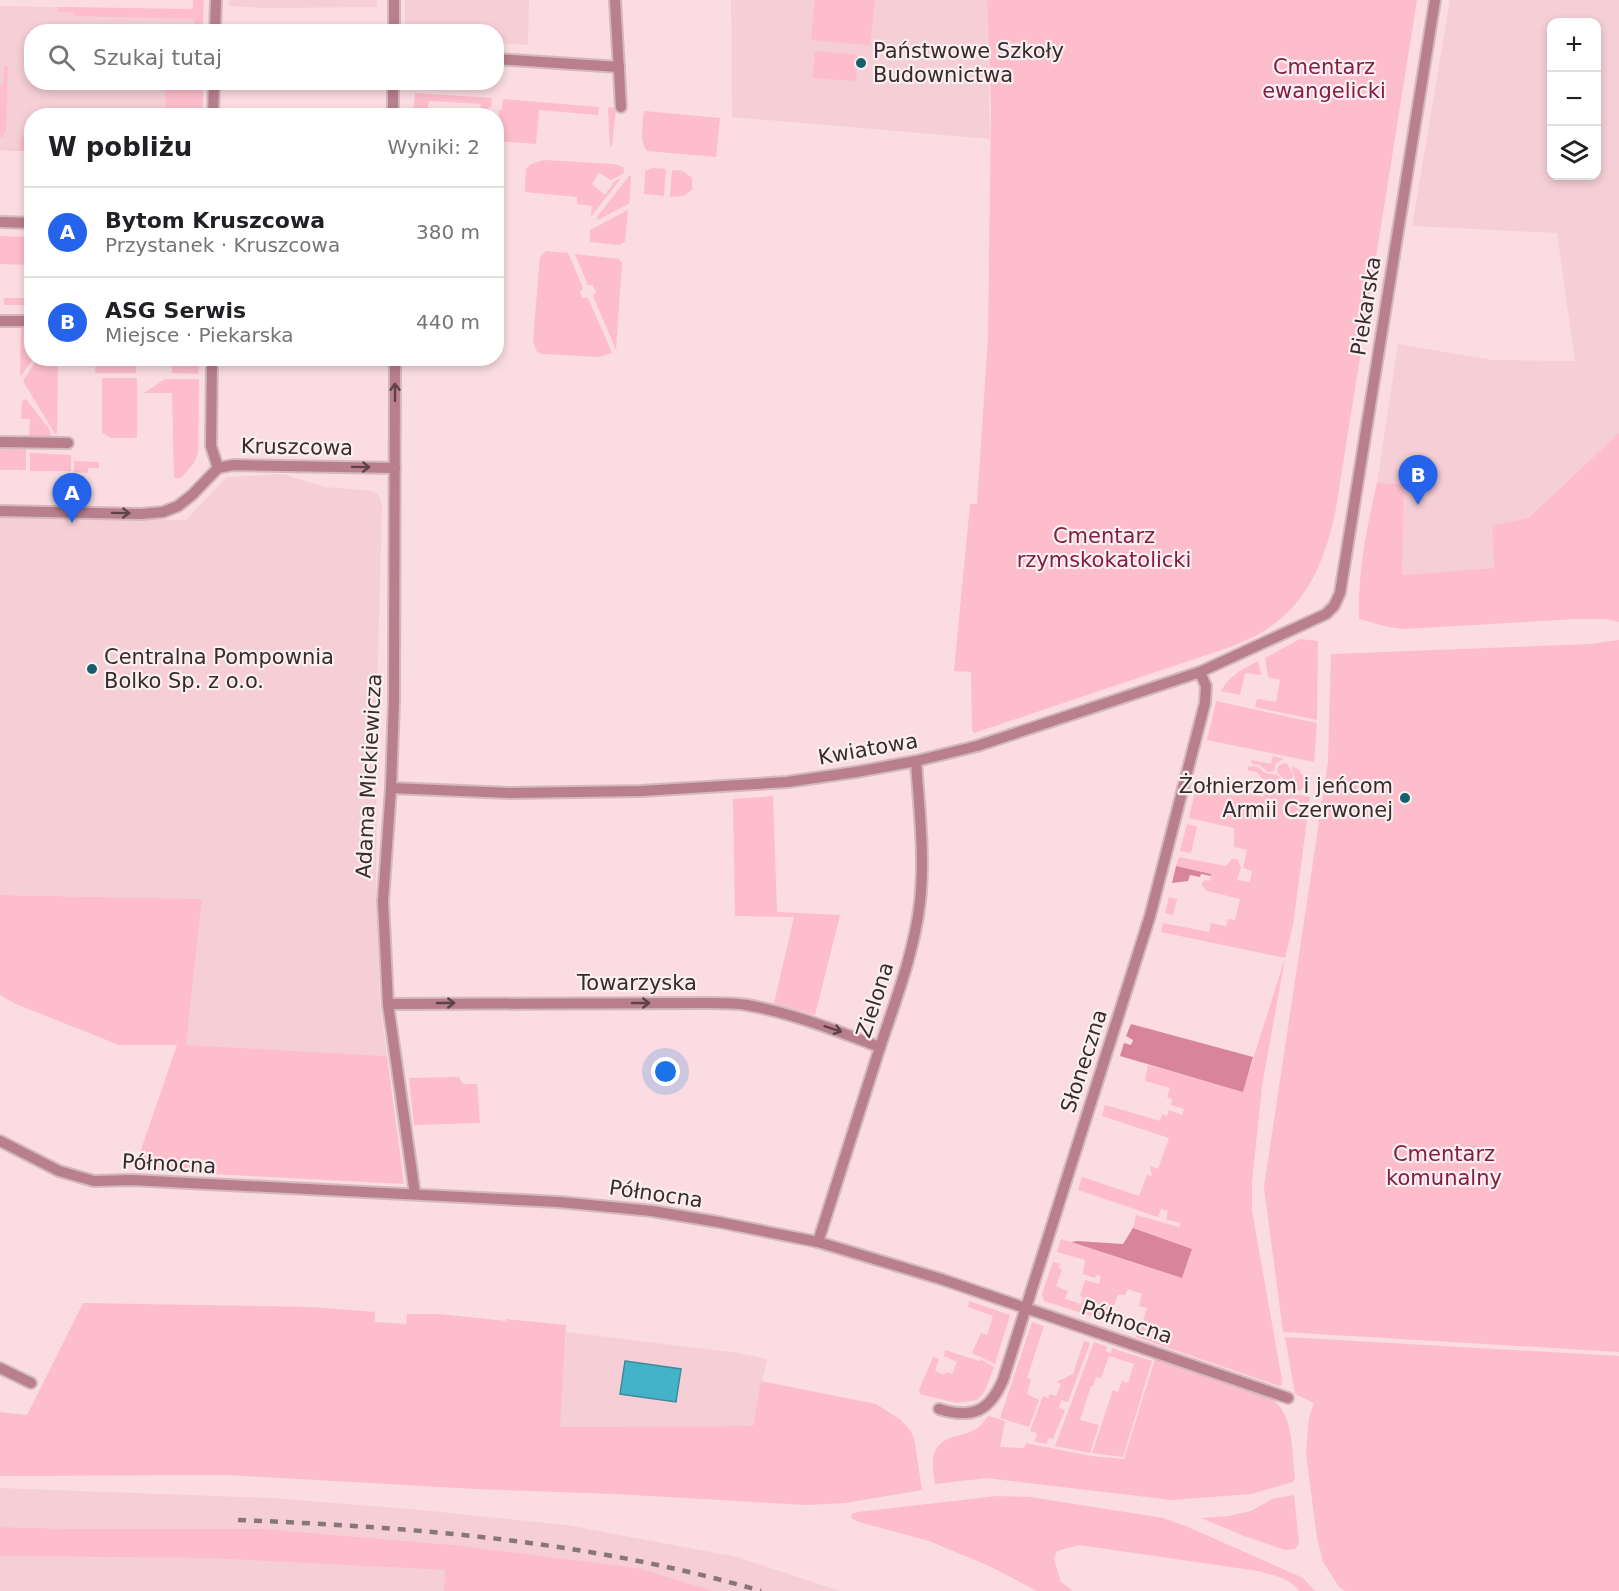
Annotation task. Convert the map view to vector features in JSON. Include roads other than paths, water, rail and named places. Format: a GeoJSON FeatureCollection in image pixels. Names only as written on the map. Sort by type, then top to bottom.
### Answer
{"type":"FeatureCollection","features":[{"type":"Feature","properties":{"kind":"street"},"geometry":{"type":"LineString","coordinates":[[215,24],[216,0]]}},
{"type":"Feature","properties":{"kind":"street"},"geometry":{"type":"LineString","coordinates":[[394,0],[394,24]]}},
{"type":"Feature","properties":{"kind":"street"},"geometry":{"type":"LineString","coordinates":[[615,0],[621,107]]}},
{"type":"Feature","properties":{"kind":"street","name":"Piekarska"},"geometry":{"type":"LineString","coordinates":[[1326,614],[1334,606],[1340,593],[1435,0]]}},
{"type":"Feature","properties":{"kind":"street"},"geometry":{"type":"LineString","coordinates":[[504,59],[619,67]]}},
{"type":"Feature","properties":{"kind":"street"},"geometry":{"type":"LineString","coordinates":[[213,108],[214,90]]}},
{"type":"Feature","properties":{"kind":"street"},"geometry":{"type":"LineString","coordinates":[[393,90],[393,108]]}},
{"type":"Feature","properties":{"kind":"street"},"geometry":{"type":"LineString","coordinates":[[0,222],[24,223]]}},
{"type":"Feature","properties":{"kind":"street"},"geometry":{"type":"LineString","coordinates":[[0,321],[24,321]]}},
{"type":"Feature","properties":{"kind":"street"},"geometry":{"type":"LineString","coordinates":[[212,366],[211,446],[218,468]]}},
{"type":"Feature","properties":{"kind":"street","name":"Adama Mickiewicza"},"geometry":{"type":"LineString","coordinates":[[395,366],[394,700],[391,788],[383,901],[388,1004],[415,1194]]}},
{"type":"Feature","properties":{"kind":"street"},"geometry":{"type":"LineString","coordinates":[[0,442],[68,443]]}},
{"type":"Feature","properties":{"kind":"street","name":"Kruszcowa"},"geometry":{"type":"LineString","coordinates":[[0,511],[141,514],[163,512],[178,506],[192,495],[218,468],[251,464],[395,468]]}},
{"type":"Feature","properties":{"kind":"street","name":"Kwiatowa"},"geometry":{"type":"LineString","coordinates":[[391,788],[510,793],[641,792],[787,782],[916,761],[977,746],[1200,672],[1326,614]]}},
{"type":"Feature","properties":{"kind":"street","name":"Słoneczna"},"geometry":{"type":"LineString","coordinates":[[939,1409],[966,1414],[976,1412],[996,1396],[1150,916],[1205,703],[1206,686],[1200,672]]}},
{"type":"Feature","properties":{"kind":"street","name":"Zielona"},"geometry":{"type":"LineString","coordinates":[[818,1242],[911,953],[920,904],[922,858],[916,761]]}},
{"type":"Feature","properties":{"kind":"street","name":"Towarzyska"},"geometry":{"type":"LineString","coordinates":[[388,1004],[709,1003],[745,1005],[774,1011],[839,1031],[880,1047]]}},
{"type":"Feature","properties":{"kind":"street","name":"Północna"},"geometry":{"type":"LineString","coordinates":[[0,1141],[59,1171],[94,1181],[132,1180],[559,1202],[652,1211],[718,1222],[818,1242],[941,1279],[1288,1398]]}},
{"type":"Feature","properties":{"kind":"street"},"geometry":{"type":"LineString","coordinates":[[0,1368],[31,1383]]}},
{"type":"Feature","properties":{"kind":"water"},"geometry":{"type":"Polygon","coordinates":[[[625,1361],[681,1369],[676,1402],[620,1394],[625,1361]]]}},
{"type":"Feature","properties":{"kind":"railway"},"geometry":{"type":"LineString","coordinates":[[238,1520],[370,1527],[502,1539],[632,1560],[761,1591]]}},
{"type":"Feature","properties":{"kind":"place","name":"Państwowe Szkoły Budownictwa"},"geometry":{"type":"Point","coordinates":[861,63]}},
{"type":"Feature","properties":{"kind":"place","name":"ASG Serwis"},"geometry":{"type":"Point","coordinates":[1418,505]}},
{"type":"Feature","properties":{"kind":"place","name":"Bytom Kruszcowa"},"geometry":{"type":"Point","coordinates":[72,523]}},
{"type":"Feature","properties":{"kind":"place","name":"Centralna Pompownia Bolko Sp. z o.o."},"geometry":{"type":"Point","coordinates":[92,669]}},
{"type":"Feature","properties":{"kind":"place","name":"Żołnierzom i jeńcom Armii Czerwonej"},"geometry":{"type":"Point","coordinates":[1405,798]}},
{"type":"Feature","properties":{"kind":"park label","name":"Cmentarz ewangelicki"},"geometry":{"type":"Point","coordinates":[1324,79]}},
{"type":"Feature","properties":{"kind":"park label","name":"Cmentarz rzymskokatolicki"},"geometry":{"type":"Point","coordinates":[1104,548]}},
{"type":"Feature","properties":{"kind":"park label","name":"Cmentarz komunalny"},"geometry":{"type":"Point","coordinates":[1444,1166]}}]}
